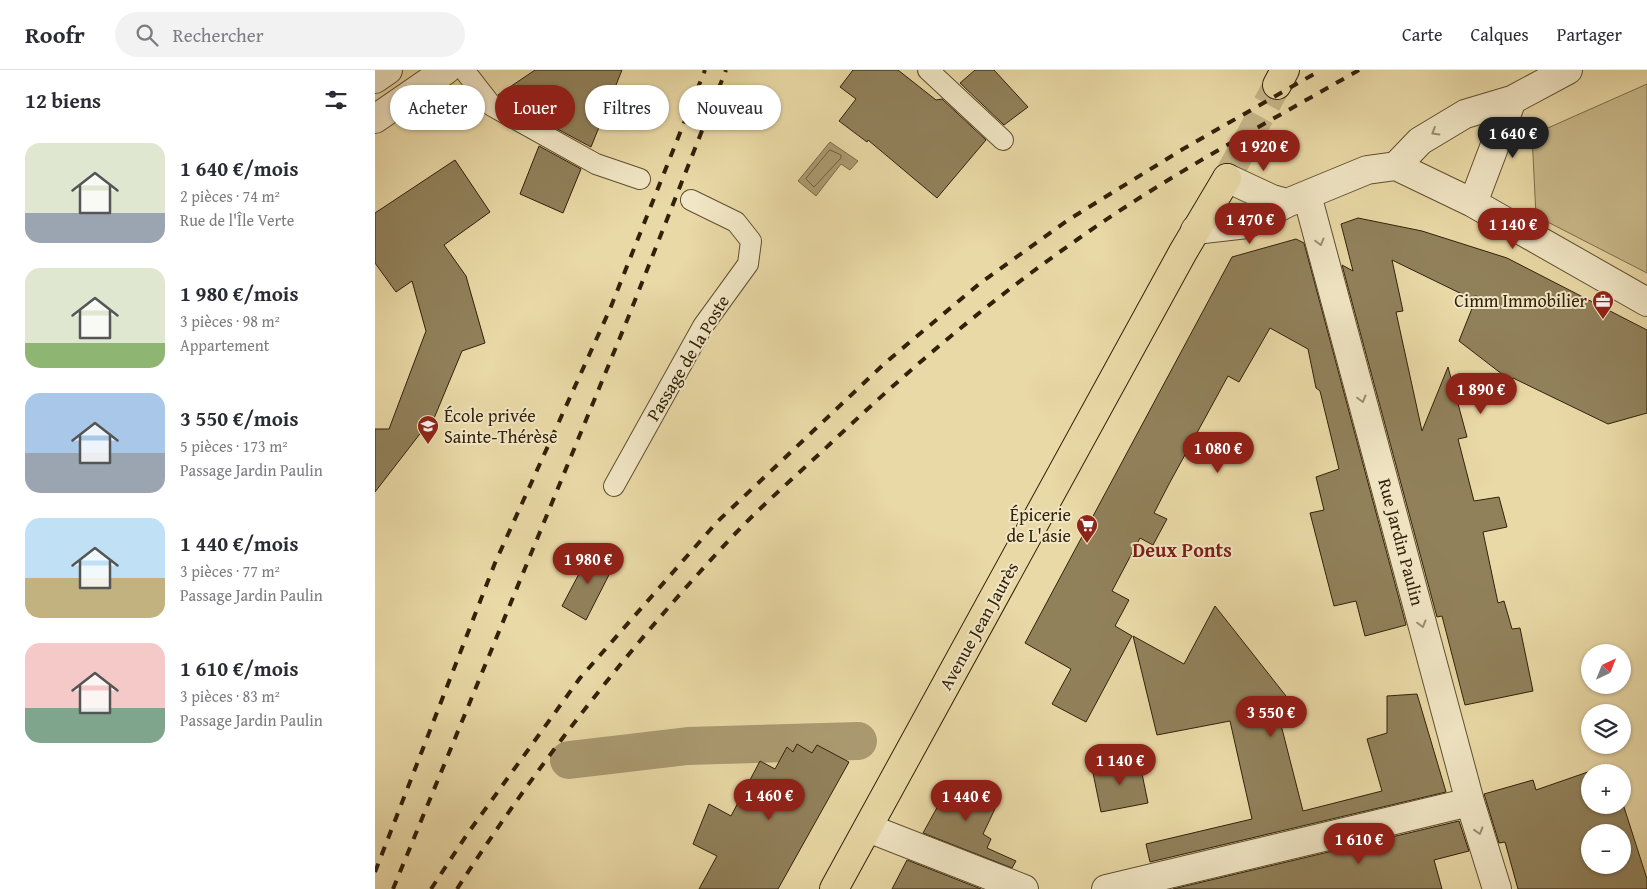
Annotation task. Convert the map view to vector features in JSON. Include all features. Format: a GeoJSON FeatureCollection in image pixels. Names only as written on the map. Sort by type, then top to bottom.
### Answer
{"type":"FeatureCollection","features":[{"type":"Feature","properties":{"kind":"main road","name":"Avenue Jean Jaurès"},"geometry":{"type":"LineString","coordinates":[[834,889],[1195,230],[1227,178]]}},
{"type":"Feature","properties":{"kind":"street"},"geometry":{"type":"LineString","coordinates":[[375,79],[388,70]]}},
{"type":"Feature","properties":{"kind":"street"},"geometry":{"type":"LineString","coordinates":[[375,119],[446,70]]}},
{"type":"Feature","properties":{"kind":"street"},"geometry":{"type":"LineString","coordinates":[[1396,166],[1420,142],[1465,114],[1512,100],[1568,70]]}},
{"type":"Feature","properties":{"kind":"street"},"geometry":{"type":"LineString","coordinates":[[1473,203],[1512,100]]}},
{"type":"Feature","properties":{"kind":"street"},"geometry":{"type":"LineString","coordinates":[[1195,230],[1247,224],[1297,199],[1367,170],[1396,166],[1473,203],[1647,302]]}},
{"type":"Feature","properties":{"kind":"street"},"geometry":{"type":"LineString","coordinates":[[1227,178],[1272,199],[1297,199]]}},
{"type":"Feature","properties":{"kind":"street","name":"Rue Jardin Paulin"},"geometry":{"type":"LineString","coordinates":[[1297,199],[1470,802],[1497,889]]}},
{"type":"Feature","properties":{"kind":"street"},"geometry":{"type":"LineString","coordinates":[[1106,889],[1470,802]]}},
{"type":"Feature","properties":{"kind":"street"},"geometry":{"type":"LineString","coordinates":[[868,828],[1024,889]]}},
{"type":"Feature","properties":{"kind":"lane"},"geometry":{"type":"LineString","coordinates":[[464,70],[492,106],[596,164],[640,180]]}},
{"type":"Feature","properties":{"kind":"lane"},"geometry":{"type":"LineString","coordinates":[[927,70],[1003,140]]}},
{"type":"Feature","properties":{"kind":"lane","name":"Passage de la Poste"},"geometry":{"type":"LineString","coordinates":[[614,486],[703,326],[748,264],[751,241],[736,222],[691,200]]}},
{"type":"Feature","properties":{"kind":"shaded area"},"geometry":{"type":"Polygon","coordinates":[[[1647,84],[1647,273],[1536,216],[1532,135],[1647,84]]]}},
{"type":"Feature","properties":{"kind":"water"},"geometry":{"type":"Polygon","coordinates":[[[830,142],[858,161],[850,170],[841,164],[816,196],[798,181],[830,142]]]}},
{"type":"Feature","properties":{"kind":"building"},"geometry":{"type":"Polygon","coordinates":[[[535,70],[622,70],[616,85],[585,85],[585,130],[598,130],[591,147],[559,130],[575,130],[575,85],[513,85],[535,70]]]}},
{"type":"Feature","properties":{"kind":"building"},"geometry":{"type":"Polygon","coordinates":[[[853,70],[898,70],[936,100],[942,99],[986,140],[937,198],[868,140],[867,142],[839,121],[856,99],[840,87],[853,70]]]}},
{"type":"Feature","properties":{"kind":"building"},"geometry":{"type":"Polygon","coordinates":[[[975,70],[994,70],[1028,107],[1004,125],[960,83],[975,70]]]}},
{"type":"Feature","properties":{"kind":"building"},"geometry":{"type":"Polygon","coordinates":[[[539,146],[581,169],[563,213],[520,194],[539,146]]]}},
{"type":"Feature","properties":{"kind":"building"},"geometry":{"type":"Polygon","coordinates":[[[455,160],[490,212],[444,245],[466,276],[485,343],[462,351],[430,428],[426,426],[375,492],[375,429],[389,429],[426,331],[412,281],[396,292],[375,263],[375,213],[455,160]]]}},
{"type":"Feature","properties":{"kind":"building"},"geometry":{"type":"Polygon","coordinates":[[[1358,218],[1422,231],[1507,258],[1647,330],[1647,413],[1608,424],[1513,378],[1511,381],[1459,341],[1477,296],[1468,297],[1392,260],[1403,311],[1396,312],[1422,431],[1448,367],[1467,437],[1458,439],[1474,501],[1499,497],[1507,527],[1483,532],[1498,603],[1504,601],[1512,629],[1520,628],[1533,691],[1465,705],[1442,616],[1437,617],[1342,265],[1353,271],[1341,224],[1358,218]]]}},
{"type":"Feature","properties":{"kind":"building"},"geometry":{"type":"Polygon","coordinates":[[[1296,239],[1304,243],[1406,625],[1365,636],[1356,601],[1334,606],[1310,513],[1324,510],[1316,477],[1339,469],[1320,391],[1316,388],[1308,349],[1270,328],[1239,382],[1228,376],[1169,484],[1154,513],[1167,519],[1153,545],[1140,538],[1112,591],[1129,600],[1115,626],[1132,636],[1086,722],[1052,704],[1071,669],[1025,643],[1232,257],[1296,239]]]}},
{"type":"Feature","properties":{"kind":"building"},"geometry":{"type":"Polygon","coordinates":[[[591,551],[615,563],[586,620],[562,606],[591,551]]]}},
{"type":"Feature","properties":{"kind":"building"},"geometry":{"type":"Polygon","coordinates":[[[1215,606],[1301,715],[1280,721],[1303,811],[1382,791],[1367,739],[1387,733],[1387,696],[1417,694],[1446,792],[1150,862],[1146,844],[1252,819],[1230,721],[1157,735],[1133,636],[1184,664],[1215,606]]]}},
{"type":"Feature","properties":{"kind":"building"},"geometry":{"type":"Polygon","coordinates":[[[797,744],[812,753],[817,745],[849,762],[778,889],[699,889],[717,856],[693,844],[709,804],[731,816],[760,761],[775,769],[787,747],[793,752],[797,744]]]}},
{"type":"Feature","properties":{"kind":"building"},"geometry":{"type":"Polygon","coordinates":[[[1139,759],[1148,803],[1101,812],[1092,768],[1139,759]]]}},
{"type":"Feature","properties":{"kind":"building"},"geometry":{"type":"Polygon","coordinates":[[[1581,774],[1581,814],[1626,814],[1629,824],[1581,824],[1581,874],[1631,874],[1631,829],[1647,879],[1647,889],[1518,889],[1505,842],[1499,843],[1484,794],[1533,780],[1536,790],[1581,774]]]}},
{"type":"Feature","properties":{"kind":"building"},"geometry":{"type":"Polygon","coordinates":[[[950,784],[1001,796],[983,834],[991,839],[987,848],[1016,861],[1012,868],[923,833],[950,784]]]}},
{"type":"Feature","properties":{"kind":"building"},"geometry":{"type":"Polygon","coordinates":[[[1459,821],[1469,851],[1434,860],[1442,889],[1173,889],[1459,821]]]}},
{"type":"Feature","properties":{"kind":"building"},"geometry":{"type":"Polygon","coordinates":[[[907,860],[981,889],[892,889],[907,860]]]}},
{"type":"Feature","properties":{"kind":"waterway"},"geometry":{"type":"LineString","coordinates":[[569,760],[688,746],[858,741]]}},
{"type":"Feature","properties":{"kind":"tunnel"},"geometry":{"type":"LineString","coordinates":[[1227,178],[1277,85]]}},
{"type":"Feature","properties":{"kind":"railway"},"geometry":{"type":"LineString","coordinates":[[375,872],[495,563],[610,309],[705,70]]}},
{"type":"Feature","properties":{"kind":"railway"},"geometry":{"type":"LineString","coordinates":[[393,889],[628,318],[726,70]]}},
{"type":"Feature","properties":{"kind":"railway"},"geometry":{"type":"LineString","coordinates":[[431,889],[468,833],[580,678],[717,522],[885,363],[979,284],[1068,220],[1183,149],[1321,70]]}},
{"type":"Feature","properties":{"kind":"railway"},"geometry":{"type":"LineString","coordinates":[[457,889],[552,752],[657,621],[743,526],[889,389],[981,312],[1078,239],[1146,194],[1217,151],[1359,70]]}},
{"type":"Feature","properties":{"kind":"place","name":"Cimm Immobilier"},"geometry":{"type":"Point","coordinates":[1603,320]}},
{"type":"Feature","properties":{"kind":"place","name":"École privée Sainte-Thérèse"},"geometry":{"type":"Point","coordinates":[428,445]}},
{"type":"Feature","properties":{"kind":"place","name":"Épicerie de L'asie"},"geometry":{"type":"Point","coordinates":[1087,544]}},
{"type":"Feature","properties":{"kind":"district","name":"Deux Ponts"},"geometry":{"type":"Point","coordinates":[1182,550]}}]}
